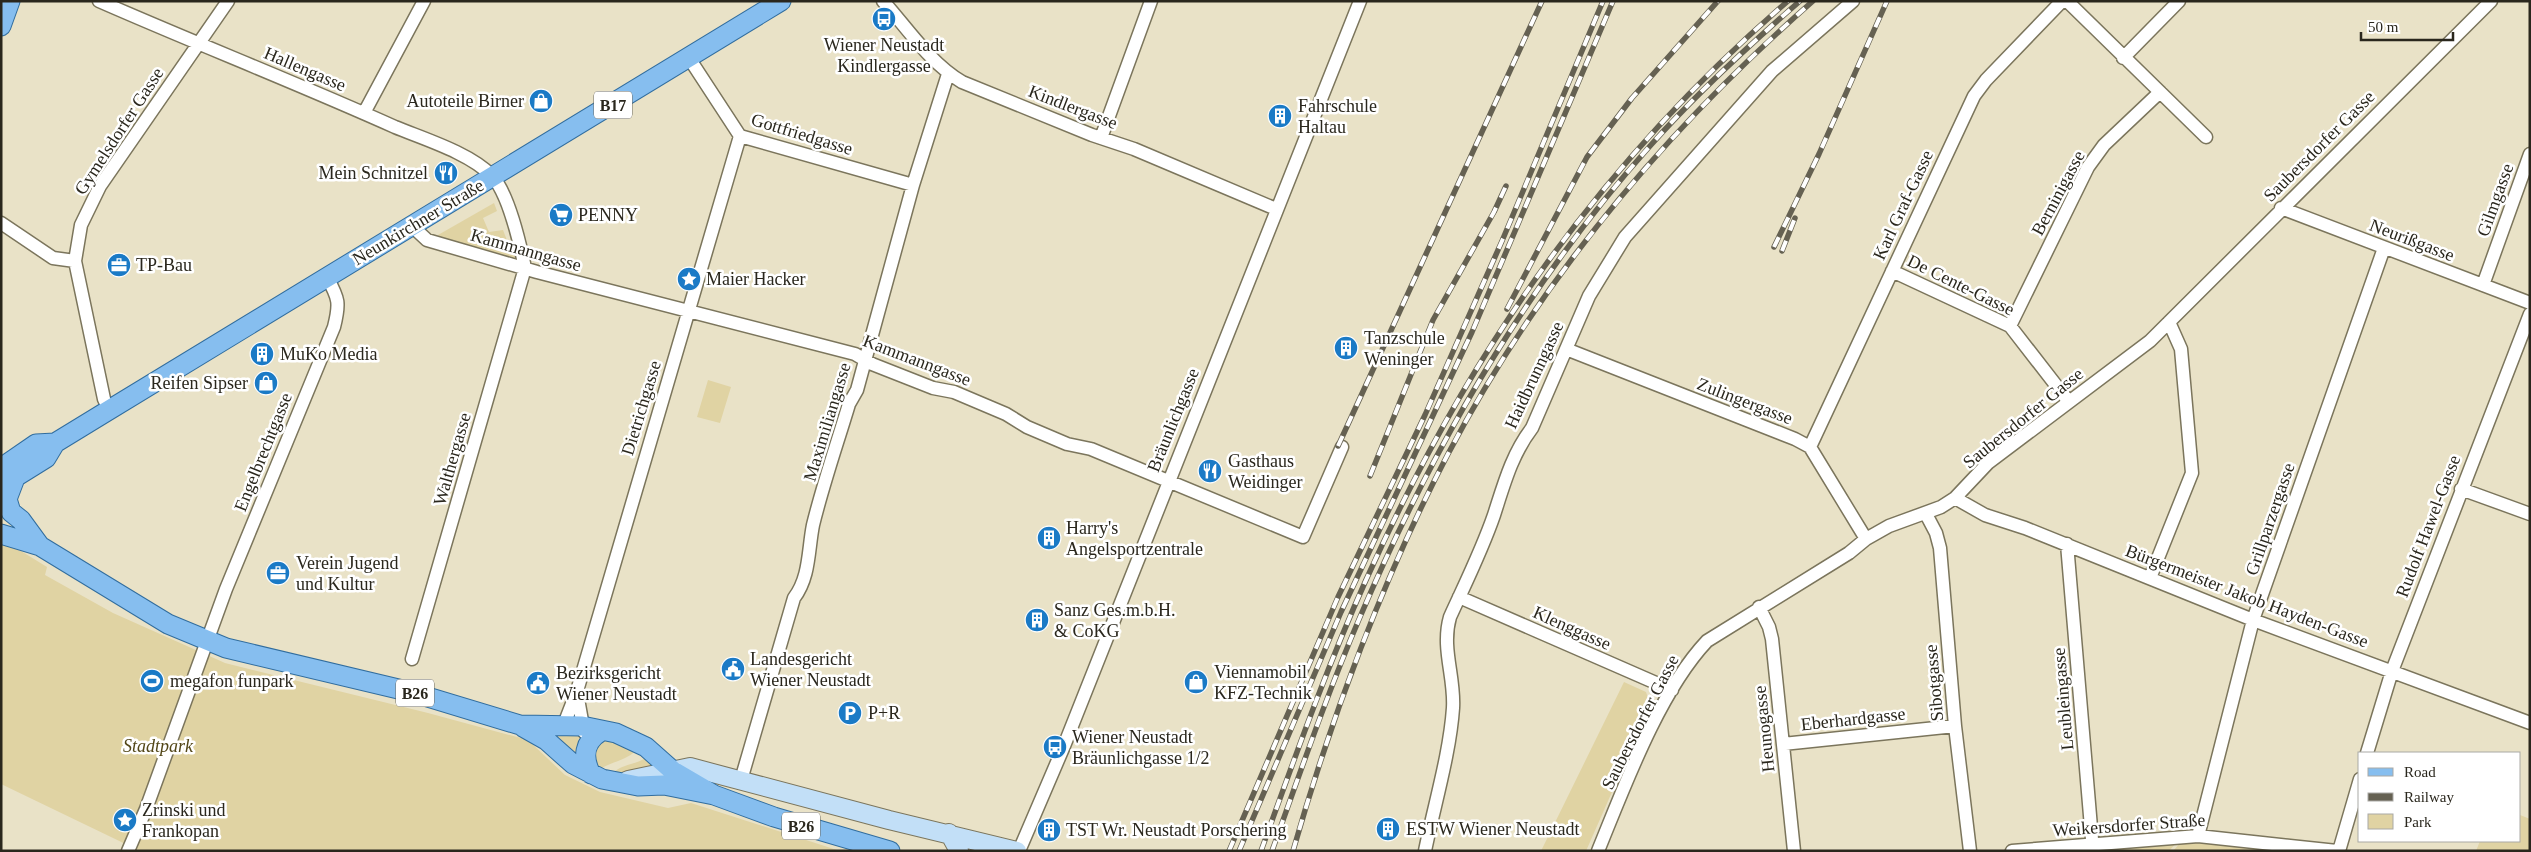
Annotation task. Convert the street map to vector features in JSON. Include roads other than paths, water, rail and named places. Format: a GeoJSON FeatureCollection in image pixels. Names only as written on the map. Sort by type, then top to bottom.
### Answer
{"type":"FeatureCollection","features":[{"type":"Feature","properties":{"kind":"main road"},"geometry":{"type":"LineString","coordinates":[[1,26],[10,1]]}},
{"type":"Feature","properties":{"kind":"main road","name":"Neunkirchner Straße"},"geometry":{"type":"LineString","coordinates":[[6,478],[36,444],[55,443],[781,1]]}},
{"type":"Feature","properties":{"kind":"main road","name":"B26"},"geometry":{"type":"LineString","coordinates":[[6,478],[9,488],[7,499],[11,512],[21,520],[35,540]]}},
{"type":"Feature","properties":{"kind":"main road","name":"B26"},"geometry":{"type":"LineString","coordinates":[[1,520],[168,624],[207,640],[265,659],[410,692],[520,725],[546,740],[573,764],[591,774],[623,784],[638,786],[664,785],[714,796],[774,818],[890,851]]}},
{"type":"Feature","properties":{"kind":"main road","name":"B26"},"geometry":{"type":"LineString","coordinates":[[1,534],[35,540]]}},
{"type":"Feature","properties":{"kind":"main road","name":"B26"},"geometry":{"type":"LineString","coordinates":[[520,725],[563,727],[590,733],[616,734],[633,740],[646,747],[673,771],[714,796]]}},
{"type":"Feature","properties":{"kind":"main road"},"geometry":{"type":"LineString","coordinates":[[590,733],[586,765],[591,774]]}},
{"type":"Feature","properties":{"kind":"street","name":"Hallengasse"},"geometry":{"type":"LineString","coordinates":[[99,1],[113,4],[476,163],[493,177]]}},
{"type":"Feature","properties":{"kind":"street","name":"Gymelsdorfer Gasse"},"geometry":{"type":"LineString","coordinates":[[109,410],[104,399],[75,261],[81,225],[100,186],[228,1]]}},
{"type":"Feature","properties":{"kind":"street"},"geometry":{"type":"LineString","coordinates":[[364,113],[424,1]]}},
{"type":"Feature","properties":{"kind":"street","name":"Kindlergasse"},"geometry":{"type":"LineString","coordinates":[[883,1],[948,74],[962,82],[1100,138],[1134,149],[1276,209]]}},
{"type":"Feature","properties":{"kind":"street"},"geometry":{"type":"LineString","coordinates":[[1100,138],[1150,1]]}},
{"type":"Feature","properties":{"kind":"street","name":"Bräunlichgasse"},"geometry":{"type":"LineString","coordinates":[[1018,851],[1064,746],[1167,481],[1360,1]]}},
{"type":"Feature","properties":{"kind":"street","name":"Haidbrunngasse"},"geometry":{"type":"LineString","coordinates":[[1425,851],[1454,706],[1446,630],[1493,516],[1502,486],[1521,443],[1532,428],[1589,296],[1625,237],[1772,71],[1853,1]]}},
{"type":"Feature","properties":{"kind":"street","name":"Karl Graf-Gasse"},"geometry":{"type":"LineString","coordinates":[[1810,447],[1974,96],[1986,80],[2062,1]]}},
{"type":"Feature","properties":{"kind":"street"},"geometry":{"type":"LineString","coordinates":[[2067,1],[2123,58],[2206,137]]}},
{"type":"Feature","properties":{"kind":"street"},"geometry":{"type":"LineString","coordinates":[[2123,58],[2179,1]]}},
{"type":"Feature","properties":{"kind":"street","name":"Saubersdorfer Gasse"},"geometry":{"type":"LineString","coordinates":[[1598,851],[1645,742],[1689,661],[1707,641],[1759,607],[1849,553],[1866,539],[1888,526],[1926,514],[1955,498],[1988,463],[2150,341],[2281,208],[2491,1]]}},
{"type":"Feature","properties":{"kind":"street","name":"Gottfriedgasse"},"geometry":{"type":"LineString","coordinates":[[689,58],[740,136],[913,185]]}},
{"type":"Feature","properties":{"kind":"street","name":"Maximiliangasse"},"geometry":{"type":"LineString","coordinates":[[741,780],[794,598],[800,590],[811,550],[813,527],[849,404],[857,390],[913,185],[948,74]]}},
{"type":"Feature","properties":{"kind":"street","name":"Berninigasse"},"geometry":{"type":"LineString","coordinates":[[2010,326],[2088,167],[2104,145],[2160,92]]}},
{"type":"Feature","properties":{"kind":"street","name":"Dietrichgasse"},"geometry":{"type":"LineString","coordinates":[[563,727],[577,691],[740,136]]}},
{"type":"Feature","properties":{"kind":"street","name":"Gilmgasse"},"geometry":{"type":"LineString","coordinates":[[2483,286],[2530,154]]}},
{"type":"Feature","properties":{"kind":"street"},"geometry":{"type":"LineString","coordinates":[[493,177],[510,216],[521,248],[525,268]]}},
{"type":"Feature","properties":{"kind":"street","name":"Neurißgasse"},"geometry":{"type":"LineString","coordinates":[[2281,208],[2530,303]]}},
{"type":"Feature","properties":{"kind":"street"},"geometry":{"type":"LineString","coordinates":[[1,222],[53,258],[75,261]]}},
{"type":"Feature","properties":{"kind":"street","name":"Kammanngasse"},"geometry":{"type":"LineString","coordinates":[[412,226],[427,240],[525,268],[840,349],[933,388],[954,392],[1006,414],[1027,427],[1067,444],[1090,449],[1302,538],[1342,447]]}},
{"type":"Feature","properties":{"kind":"street","name":"Grillparzergasse"},"geometry":{"type":"LineString","coordinates":[[2198,836],[2253,620],[2384,248]]}},
{"type":"Feature","properties":{"kind":"street","name":"Walthergasse"},"geometry":{"type":"LineString","coordinates":[[412,659],[525,268]]}},
{"type":"Feature","properties":{"kind":"street","name":"De Cente-Gasse"},"geometry":{"type":"LineString","coordinates":[[1892,271],[2010,326],[2069,402]]}},
{"type":"Feature","properties":{"kind":"street","name":"Engelbrechtgasse"},"geometry":{"type":"LineString","coordinates":[[128,851],[146,809],[207,640],[334,327],[339,304],[328,277]]}},
{"type":"Feature","properties":{"kind":"street","name":"Rudolf Hawel-Gasse"},"geometry":{"type":"LineString","coordinates":[[2368,752],[2392,671],[2530,314]]}},
{"type":"Feature","properties":{"kind":"street"},"geometry":{"type":"LineString","coordinates":[[2150,578],[2192,472],[2181,349],[2169,322]]}},
{"type":"Feature","properties":{"kind":"street","name":"Zulingergasse"},"geometry":{"type":"LineString","coordinates":[[1566,349],[1795,439],[1810,447]]}},
{"type":"Feature","properties":{"kind":"street"},"geometry":{"type":"LineString","coordinates":[[1810,447],[1866,539]]}},
{"type":"Feature","properties":{"kind":"street"},"geometry":{"type":"LineString","coordinates":[[2461,489],[2530,514]]}},
{"type":"Feature","properties":{"kind":"street","name":"Bürgermeister Jakob Hayden-Gasse"},"geometry":{"type":"LineString","coordinates":[[1955,498],[1985,515],[2067,544],[2253,620],[2530,723]]}},
{"type":"Feature","properties":{"kind":"street","name":"Sibotgasse"},"geometry":{"type":"LineString","coordinates":[[1926,514],[1936,534],[1940,548],[1955,726],[1970,851]]}},
{"type":"Feature","properties":{"kind":"street","name":"Leubleingasse"},"geometry":{"type":"LineString","coordinates":[[2067,544],[2093,847]]}},
{"type":"Feature","properties":{"kind":"street","name":"Klenggasse"},"geometry":{"type":"LineString","coordinates":[[1459,597],[1672,690]]}},
{"type":"Feature","properties":{"kind":"street","name":"Heunogasse"},"geometry":{"type":"LineString","coordinates":[[1759,607],[1769,627],[1772,639],[1794,851]]}},
{"type":"Feature","properties":{"kind":"street","name":"Dietrichgasse"},"geometry":{"type":"LineString","coordinates":[[577,691],[590,733]]}},
{"type":"Feature","properties":{"kind":"street","name":"Eberhardgasse"},"geometry":{"type":"LineString","coordinates":[[1783,744],[1955,726]]}},
{"type":"Feature","properties":{"kind":"street"},"geometry":{"type":"LineString","coordinates":[[623,784],[630,779],[690,767],[1018,851]]}},
{"type":"Feature","properties":{"kind":"street"},"geometry":{"type":"LineString","coordinates":[[2338,851],[2358,786]]}},
{"type":"Feature","properties":{"kind":"street"},"geometry":{"type":"LineString","coordinates":[[949,834],[959,851]]}},
{"type":"Feature","properties":{"kind":"street","name":"Weikersdorfer Straße"},"geometry":{"type":"LineString","coordinates":[[2012,851],[2093,847],[2198,836],[2338,851]]}},
{"type":"Feature","properties":{"kind":"railway"},"geometry":{"type":"LineString","coordinates":[[1338,446],[1542,1]]}},
{"type":"Feature","properties":{"kind":"railway"},"geometry":{"type":"LineString","coordinates":[[1229,851],[1338,597],[1425,415],[1502,241],[1603,1]]}},
{"type":"Feature","properties":{"kind":"railway"},"geometry":{"type":"LineString","coordinates":[[1239,851],[1341,612],[1472,332],[1613,1]]}},
{"type":"Feature","properties":{"kind":"railway"},"geometry":{"type":"LineString","coordinates":[[1507,309],[1587,157],[1632,98],[1718,1]]}},
{"type":"Feature","properties":{"kind":"railway"},"geometry":{"type":"LineString","coordinates":[[1261,851],[1324,681],[1366,580],[1406,497],[1448,417],[1495,340],[1544,266],[1598,196],[1657,128],[1720,63],[1788,1]]}},
{"type":"Feature","properties":{"kind":"railway"},"geometry":{"type":"LineString","coordinates":[[1272,851],[1325,704],[1388,554],[1451,430],[1486,370],[1523,311],[1563,254],[1605,199],[1650,146],[1722,71],[1800,1]]}},
{"type":"Feature","properties":{"kind":"railway"},"geometry":{"type":"LineString","coordinates":[[1293,851],[1324,750],[1381,598],[1402,549],[1448,454],[1484,390],[1523,328],[1565,268],[1657,155],[1707,101],[1813,1]]}},
{"type":"Feature","properties":{"kind":"railway"},"geometry":{"type":"LineString","coordinates":[[1774,247],[1819,154],[1887,1]]}},
{"type":"Feature","properties":{"kind":"railway"},"geometry":{"type":"LineString","coordinates":[[1370,476],[1433,320],[1494,212],[1506,186]]}},
{"type":"Feature","properties":{"kind":"railway"},"geometry":{"type":"LineString","coordinates":[[1782,251],[1795,218]]}},
{"type":"Feature","properties":{"kind":"place","name":"Wiener Neustadt Kindlergasse"},"geometry":{"type":"Point","coordinates":[884,19]}},
{"type":"Feature","properties":{"kind":"place","name":"Autoteile Birner"},"geometry":{"type":"Point","coordinates":[541,101]}},
{"type":"Feature","properties":{"kind":"place","name":"Fahrschule Haltau"},"geometry":{"type":"Point","coordinates":[1280,116]}},
{"type":"Feature","properties":{"kind":"place","name":"Mein Schnitzel"},"geometry":{"type":"Point","coordinates":[446,173]}},
{"type":"Feature","properties":{"kind":"place","name":"PENNY"},"geometry":{"type":"Point","coordinates":[561,215]}},
{"type":"Feature","properties":{"kind":"place","name":"TP-Bau"},"geometry":{"type":"Point","coordinates":[119,265]}},
{"type":"Feature","properties":{"kind":"place","name":"Maier Hacker"},"geometry":{"type":"Point","coordinates":[689,279]}},
{"type":"Feature","properties":{"kind":"place","name":"Tanzschule Weninger"},"geometry":{"type":"Point","coordinates":[1346,348]}},
{"type":"Feature","properties":{"kind":"place","name":"MuKo Media"},"geometry":{"type":"Point","coordinates":[262,354]}},
{"type":"Feature","properties":{"kind":"place","name":"Reifen Sipser"},"geometry":{"type":"Point","coordinates":[266,383]}},
{"type":"Feature","properties":{"kind":"place","name":"Gasthaus Weidinger"},"geometry":{"type":"Point","coordinates":[1210,471]}},
{"type":"Feature","properties":{"kind":"place","name":"Harry's Angelsportzentrale"},"geometry":{"type":"Point","coordinates":[1049,538]}},
{"type":"Feature","properties":{"kind":"place","name":"Verein Jugend und Kultur"},"geometry":{"type":"Point","coordinates":[278,573]}},
{"type":"Feature","properties":{"kind":"place","name":"Sanz Ges.m.b.H. & CoKG"},"geometry":{"type":"Point","coordinates":[1037,620]}},
{"type":"Feature","properties":{"kind":"place","name":"Landesgericht Wiener Neustadt"},"geometry":{"type":"Point","coordinates":[733,669]}},
{"type":"Feature","properties":{"kind":"place","name":"megafon funpark"},"geometry":{"type":"Point","coordinates":[152,681]}},
{"type":"Feature","properties":{"kind":"place","name":"Viennamobil KFZ-Technik"},"geometry":{"type":"Point","coordinates":[1196,682]}},
{"type":"Feature","properties":{"kind":"place","name":"Bezirksgericht Wiener Neustadt"},"geometry":{"type":"Point","coordinates":[538,683]}},
{"type":"Feature","properties":{"kind":"place","name":"P+R"},"geometry":{"type":"Point","coordinates":[850,713]}},
{"type":"Feature","properties":{"kind":"place","name":"Wiener Neustadt Bräunlichgasse 1/2"},"geometry":{"type":"Point","coordinates":[1055,747]}},
{"type":"Feature","properties":{"kind":"place","name":"Zrinski und Frankopan"},"geometry":{"type":"Point","coordinates":[125,820]}},
{"type":"Feature","properties":{"kind":"place","name":"ESTW Wiener Neustadt"},"geometry":{"type":"Point","coordinates":[1388,829]}},
{"type":"Feature","properties":{"kind":"place","name":"TST Wr. Neustadt Porschering"},"geometry":{"type":"Point","coordinates":[1049,830]}},
{"type":"Feature","properties":{"kind":"park label","name":"Stadtpark"},"geometry":{"type":"Point","coordinates":[158,746]}}]}
